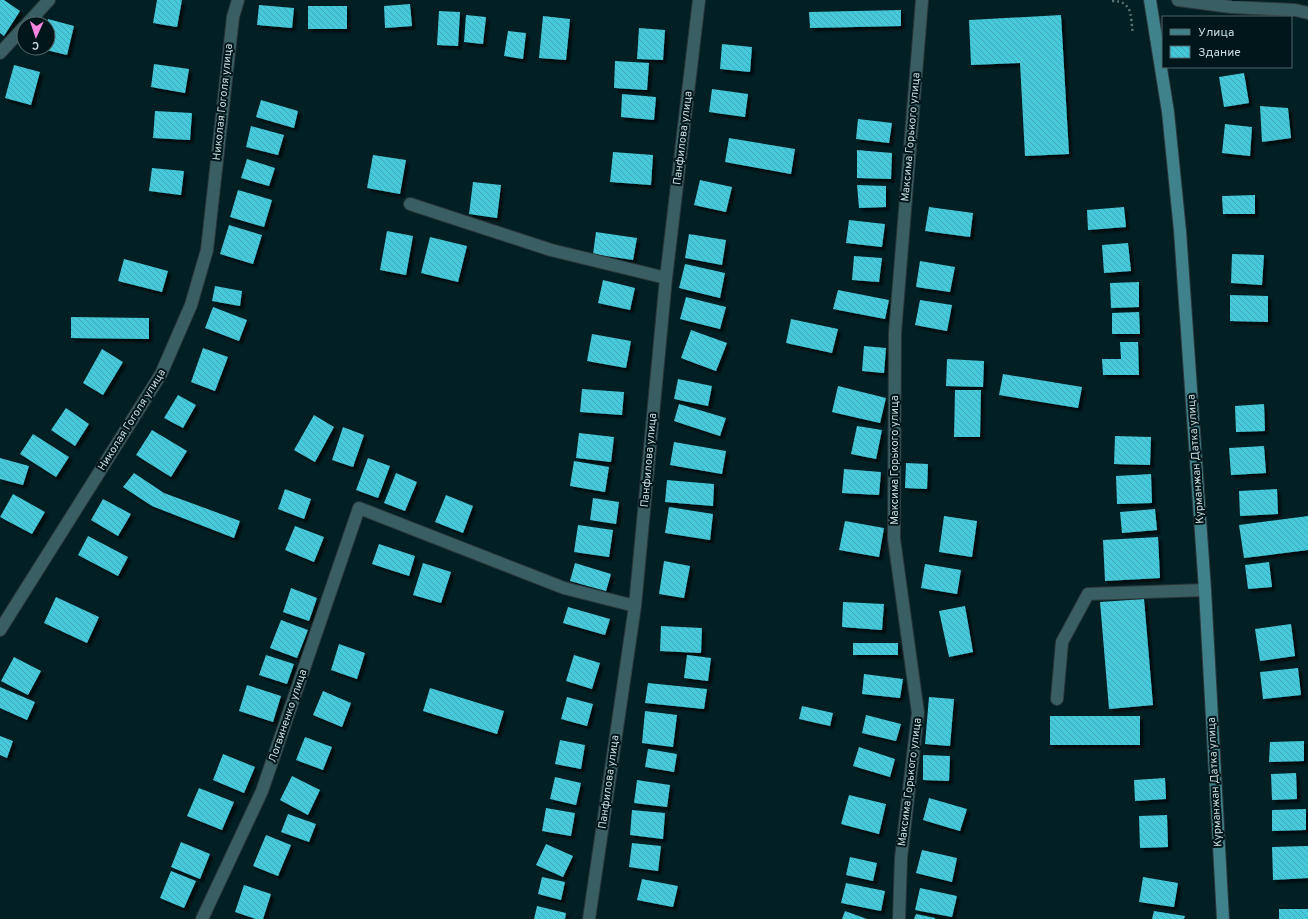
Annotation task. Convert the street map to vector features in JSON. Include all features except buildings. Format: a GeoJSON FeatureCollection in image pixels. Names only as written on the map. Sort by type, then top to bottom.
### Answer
{"type":"FeatureCollection","features":[{"type":"Feature","properties":{"kind":"main road","name":"Курманжан Датка улица"},"geometry":{"type":"LineString","coordinates":[[1150,0],[1168,112],[1180,231],[1205,590],[1223,919]]}},
{"type":"Feature","properties":{"kind":"street"},"geometry":{"type":"LineString","coordinates":[[34,16],[49,0]]}},
{"type":"Feature","properties":{"kind":"street","name":"Николая Гоголя улица"},"geometry":{"type":"LineString","coordinates":[[0,630],[161,374],[191,305],[207,250],[233,17],[238,0]]}},
{"type":"Feature","properties":{"kind":"street","name":"Панфилова улица"},"geometry":{"type":"LineString","coordinates":[[589,919],[635,606],[666,278],[699,0]]}},
{"type":"Feature","properties":{"kind":"street","name":"Максима Горького улица"},"geometry":{"type":"LineString","coordinates":[[899,919],[901,858],[918,713],[894,539],[896,333],[922,0]]}},
{"type":"Feature","properties":{"kind":"street"},"geometry":{"type":"LineString","coordinates":[[1178,0],[1231,7],[1295,10],[1308,13]]}},
{"type":"Feature","properties":{"kind":"street"},"geometry":{"type":"LineString","coordinates":[[0,53],[16,36]]}},
{"type":"Feature","properties":{"kind":"street"},"geometry":{"type":"LineString","coordinates":[[410,204],[551,250],[666,278]]}},
{"type":"Feature","properties":{"kind":"street","name":"Логвиненко улица"},"geometry":{"type":"LineString","coordinates":[[202,919],[262,791],[359,508],[564,588],[635,606]]}},
{"type":"Feature","properties":{"kind":"street"},"geometry":{"type":"LineString","coordinates":[[1057,699],[1062,642],[1088,594],[1205,590]]}},
{"type":"Feature","properties":{"kind":"path"},"geometry":{"type":"LineString","coordinates":[[1112,2],[1120,1],[1129,8],[1133,34]]}}]}
